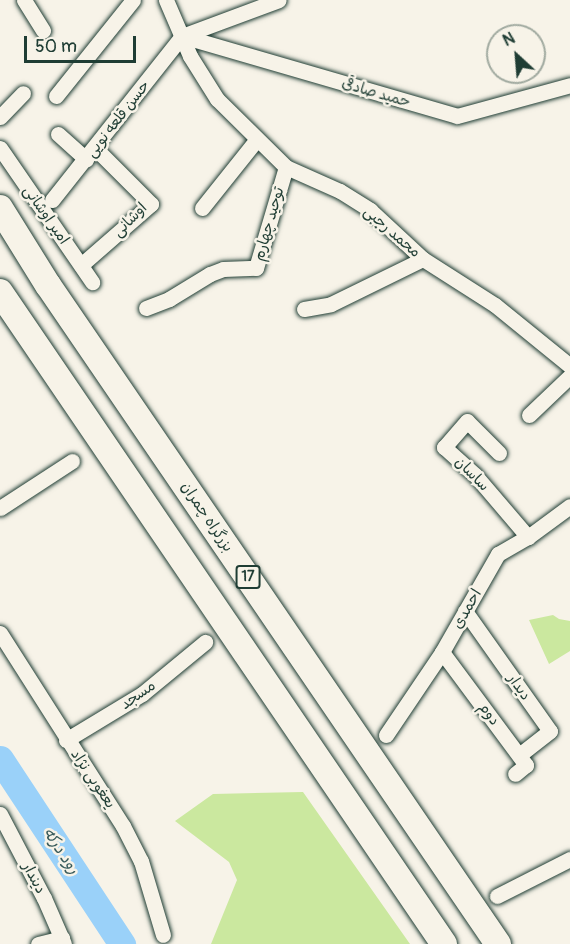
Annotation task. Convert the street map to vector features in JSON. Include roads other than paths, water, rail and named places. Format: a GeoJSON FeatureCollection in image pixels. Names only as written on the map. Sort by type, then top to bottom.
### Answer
{"type":"FeatureCollection","features":[{"type":"Feature","properties":{"kind":"highway","name":"بزرگراه چمران"},"geometry":{"type":"LineString","coordinates":[[0,208],[55,294],[498,944]]}},
{"type":"Feature","properties":{"kind":"highway"},"geometry":{"type":"LineString","coordinates":[[0,292],[444,944]]}},
{"type":"Feature","properties":{"kind":"street"},"geometry":{"type":"LineString","coordinates":[[24,0],[43,30]]}},
{"type":"Feature","properties":{"kind":"street"},"geometry":{"type":"LineString","coordinates":[[56,96],[132,0]]}},
{"type":"Feature","properties":{"kind":"street","name":"محمد رجبی"},"geometry":{"type":"LineString","coordinates":[[166,0],[190,56],[217,99],[286,167],[340,190],[370,210],[423,259],[504,312],[570,366]]}},
{"type":"Feature","properties":{"kind":"street"},"geometry":{"type":"LineString","coordinates":[[182,36],[279,0]]}},
{"type":"Feature","properties":{"kind":"street","name":"حمید صادقی"},"geometry":{"type":"LineString","coordinates":[[182,36],[458,116],[570,85]]}},
{"type":"Feature","properties":{"kind":"street","name":"حسن قلعه نویی"},"geometry":{"type":"LineString","coordinates":[[52,200],[182,36]]}},
{"type":"Feature","properties":{"kind":"street"},"geometry":{"type":"LineString","coordinates":[[0,117],[23,93]]}},
{"type":"Feature","properties":{"kind":"street"},"geometry":{"type":"LineString","coordinates":[[58,134],[90,154]]}},
{"type":"Feature","properties":{"kind":"street"},"geometry":{"type":"LineString","coordinates":[[202,208],[257,139]]}},
{"type":"Feature","properties":{"kind":"street","name":"امیر اوشانی"},"geometry":{"type":"LineString","coordinates":[[0,148],[92,282]]}},
{"type":"Feature","properties":{"kind":"street","name":"اوشانی"},"geometry":{"type":"LineString","coordinates":[[81,266],[151,204],[90,154]]}},
{"type":"Feature","properties":{"kind":"street","name":"توحید چهارم"},"geometry":{"type":"LineString","coordinates":[[146,308],[169,299],[210,273],[224,269],[256,268],[286,167]]}},
{"type":"Feature","properties":{"kind":"street"},"geometry":{"type":"LineString","coordinates":[[304,309],[330,304],[423,259]]}},
{"type":"Feature","properties":{"kind":"street"},"geometry":{"type":"LineString","coordinates":[[529,415],[570,376]]}},
{"type":"Feature","properties":{"kind":"street","name":"ساسان"},"geometry":{"type":"LineString","coordinates":[[499,453],[467,421],[444,447],[476,476],[528,537]]}},
{"type":"Feature","properties":{"kind":"street"},"geometry":{"type":"LineString","coordinates":[[0,508],[72,461]]}},
{"type":"Feature","properties":{"kind":"street","name":"احمدی"},"geometry":{"type":"LineString","coordinates":[[386,735],[442,652],[498,554],[528,537],[570,506]]}},
{"type":"Feature","properties":{"kind":"street","name":"دیدار"},"geometry":{"type":"LineString","coordinates":[[465,611],[550,731],[519,755]]}},
{"type":"Feature","properties":{"kind":"street","name":"یعغوبی نژاد"},"geometry":{"type":"LineString","coordinates":[[0,633],[66,740],[110,802],[141,861],[163,935]]}},
{"type":"Feature","properties":{"kind":"street","name":"مسجد"},"geometry":{"type":"LineString","coordinates":[[66,740],[142,694],[205,642]]}},
{"type":"Feature","properties":{"kind":"street","name":"دوم"},"geometry":{"type":"LineString","coordinates":[[442,652],[519,755]]}},
{"type":"Feature","properties":{"kind":"street"},"geometry":{"type":"LineString","coordinates":[[515,774],[526,765],[519,755]]}},
{"type":"Feature","properties":{"kind":"street","name":"دیندار"},"geometry":{"type":"LineString","coordinates":[[0,814],[63,941]]}},
{"type":"Feature","properties":{"kind":"street"},"geometry":{"type":"LineString","coordinates":[[496,896],[570,859]]}},
{"type":"Feature","properties":{"kind":"street"},"geometry":{"type":"LineString","coordinates":[[38,944],[63,941]]}},
{"type":"Feature","properties":{"kind":"waterway","name":"رود درکه"},"geometry":{"type":"LineString","coordinates":[[0,759],[122,944]]}}]}
